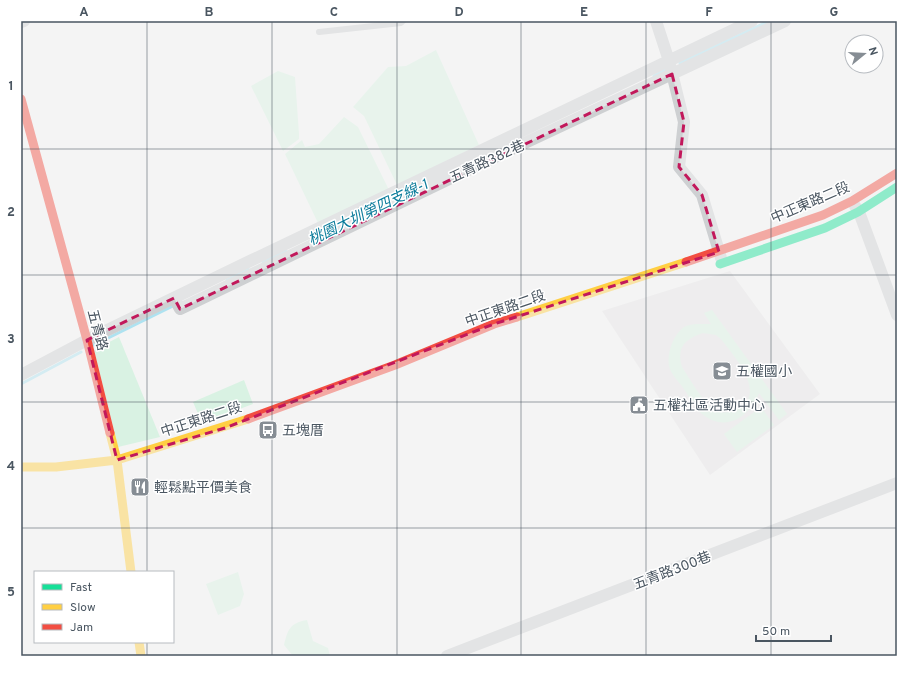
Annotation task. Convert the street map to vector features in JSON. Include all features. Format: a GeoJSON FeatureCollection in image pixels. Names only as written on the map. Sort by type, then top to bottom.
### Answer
{"type":"FeatureCollection","features":[{"type":"Feature","properties":{"kind":"main road","name":"五青路"},"geometry":{"type":"LineString","coordinates":[[21,99],[87,340],[117,460],[131,571]]}},
{"type":"Feature","properties":{"kind":"main road","name":"中正東路二段"},"geometry":{"type":"LineString","coordinates":[[21,467],[56,466],[117,460],[225,428],[395,364],[494,324],[721,257],[795,239],[833,224],[897,173]]}},
{"type":"Feature","properties":{"kind":"main road","name":"中正東路二段"},"geometry":{"type":"LineString","coordinates":[[707,268],[721,257],[823,215],[855,206],[897,187]]}},
{"type":"Feature","properties":{"kind":"main road"},"geometry":{"type":"LineString","coordinates":[[369,385],[413,368]]}},
{"type":"Feature","properties":{"kind":"main road"},"geometry":{"type":"LineString","coordinates":[[139,643],[141,656]]}},
{"type":"Feature","properties":{"kind":"street"},"geometry":{"type":"LineString","coordinates":[[656,21],[669,61],[684,122],[679,167],[702,195],[721,257]]}},
{"type":"Feature","properties":{"kind":"street","name":"五青路382巷"},"geometry":{"type":"LineString","coordinates":[[174,298],[180,309],[669,61],[752,21]]}},
{"type":"Feature","properties":{"kind":"street","name":"五青路382巷"},"geometry":{"type":"LineString","coordinates":[[21,375],[87,340],[252,260],[477,158],[672,74],[785,21]]}},
{"type":"Feature","properties":{"kind":"street"},"geometry":{"type":"LineString","coordinates":[[855,206],[896,312]]}},
{"type":"Feature","properties":{"kind":"street","name":"五青路300巷"},"geometry":{"type":"LineString","coordinates":[[447,656],[897,483]]}},
{"type":"Feature","properties":{"kind":"lane"},"geometry":{"type":"LineString","coordinates":[[319,32],[401,23],[403,21]]}},
{"type":"Feature","properties":{"kind":"lane"},"geometry":{"type":"LineString","coordinates":[[252,260],[257,271]]}},
{"type":"Feature","properties":{"kind":"highlighted area"},"geometry":{"type":"Polygon","coordinates":[[[672,74],[684,122],[679,167],[702,195],[719,252],[494,324],[225,428],[117,460],[87,340],[174,298],[180,309],[672,74]]]}},
{"type":"Feature","properties":{"kind":"shaded area","name":"五權國小"},"geometry":{"type":"Polygon","coordinates":[[[730,271],[820,394],[710,475],[602,311],[730,271]]]}},
{"type":"Feature","properties":{"kind":"green space"},"geometry":{"type":"Polygon","coordinates":[[[436,50],[479,145],[397,185],[364,116],[353,107],[388,67],[406,66],[436,50]]]}},
{"type":"Feature","properties":{"kind":"green space"},"geometry":{"type":"Polygon","coordinates":[[[278,71],[295,77],[299,134],[299,139],[283,151],[251,86],[278,71]]]}},
{"type":"Feature","properties":{"kind":"green space"},"geometry":{"type":"Polygon","coordinates":[[[344,117],[358,127],[389,190],[318,223],[285,154],[302,140],[305,147],[319,144],[344,117]]]}},
{"type":"Feature","properties":{"kind":"green space"},"geometry":{"type":"Polygon","coordinates":[[[712,310],[787,414],[779,420],[759,393],[755,402],[736,420],[720,422],[711,420],[697,409],[671,372],[669,366],[669,356],[674,339],[680,330],[694,324],[711,324],[704,313],[712,310]],[[703,333],[691,338],[681,349],[680,360],[682,367],[705,402],[716,411],[728,412],[737,409],[746,402],[750,394],[749,384],[746,374],[740,364],[721,339],[716,335],[703,333]]]}},
{"type":"Feature","properties":{"kind":"green space"},"geometry":{"type":"Polygon","coordinates":[[[119,337],[160,437],[118,447],[94,350],[119,337]]]}},
{"type":"Feature","properties":{"kind":"green space"},"geometry":{"type":"Polygon","coordinates":[[[244,380],[253,404],[202,423],[193,402],[244,380]]]}},
{"type":"Feature","properties":{"kind":"green space"},"geometry":{"type":"Polygon","coordinates":[[[761,407],[774,425],[737,452],[724,434],[761,407]]]}},
{"type":"Feature","properties":{"kind":"green space"},"geometry":{"type":"Polygon","coordinates":[[[238,572],[244,594],[240,606],[218,615],[206,584],[238,572]]]}},
{"type":"Feature","properties":{"kind":"green space"},"geometry":{"type":"Polygon","coordinates":[[[307,620],[313,641],[328,648],[330,656],[293,656],[284,645],[287,635],[293,625],[307,620]]]}},
{"type":"Feature","properties":{"kind":"waterway","name":"桃園大圳第四支線-1"},"geometry":{"type":"LineString","coordinates":[[680,63],[769,21]]}},
{"type":"Feature","properties":{"kind":"waterway","name":"桃園大圳第四支線-1"},"geometry":{"type":"LineString","coordinates":[[654,76],[665,70]]}},
{"type":"Feature","properties":{"kind":"waterway","name":"桃園大圳第四支線-1"},"geometry":{"type":"LineString","coordinates":[[263,262],[286,251]]}},
{"type":"Feature","properties":{"kind":"waterway","name":"桃園大圳第四支線-1"},"geometry":{"type":"LineString","coordinates":[[227,280],[248,269]]}},
{"type":"Feature","properties":{"kind":"waterway","name":"桃園大圳第四支線-1"},"geometry":{"type":"LineString","coordinates":[[94,345],[175,305]]}},
{"type":"Feature","properties":{"kind":"waterway","name":"桃園大圳第四支線-1"},"geometry":{"type":"LineString","coordinates":[[21,384],[81,352]]}},
{"type":"Feature","properties":{"kind":"traffic: fast"},"geometry":{"type":"LineString","coordinates":[[720,264],[825,228],[858,212],[897,187]]}},
{"type":"Feature","properties":{"kind":"traffic: slow"},"geometry":{"type":"LineString","coordinates":[[517,317],[686,262]]}},
{"type":"Feature","properties":{"kind":"traffic: slow"},"geometry":{"type":"LineString","coordinates":[[21,467],[56,467],[117,460],[248,419]]}},
{"type":"Feature","properties":{"kind":"traffic: slow"},"geometry":{"type":"LineString","coordinates":[[110,433],[117,460],[131,571]]}},
{"type":"Feature","properties":{"kind":"traffic: slow"},"geometry":{"type":"LineString","coordinates":[[139,643],[141,656]]}},
{"type":"Feature","properties":{"kind":"traffic: jam"},"geometry":{"type":"LineString","coordinates":[[21,99],[87,340],[110,433]]}},
{"type":"Feature","properties":{"kind":"traffic: jam"},"geometry":{"type":"LineString","coordinates":[[686,262],[823,215],[852,201],[897,173]]}},
{"type":"Feature","properties":{"kind":"traffic: jam"},"geometry":{"type":"LineString","coordinates":[[248,419],[395,365],[494,324],[517,317]]}},
{"type":"Feature","properties":{"kind":"place","name":"五權國小"},"geometry":{"type":"Point","coordinates":[722,371]}},
{"type":"Feature","properties":{"kind":"place","name":"五權社區活動中心"},"geometry":{"type":"Point","coordinates":[639,405]}},
{"type":"Feature","properties":{"kind":"place","name":"五塊厝"},"geometry":{"type":"Point","coordinates":[268,430]}},
{"type":"Feature","properties":{"kind":"place","name":"輕鬆點平價美食"},"geometry":{"type":"Point","coordinates":[140,487]}}]}
